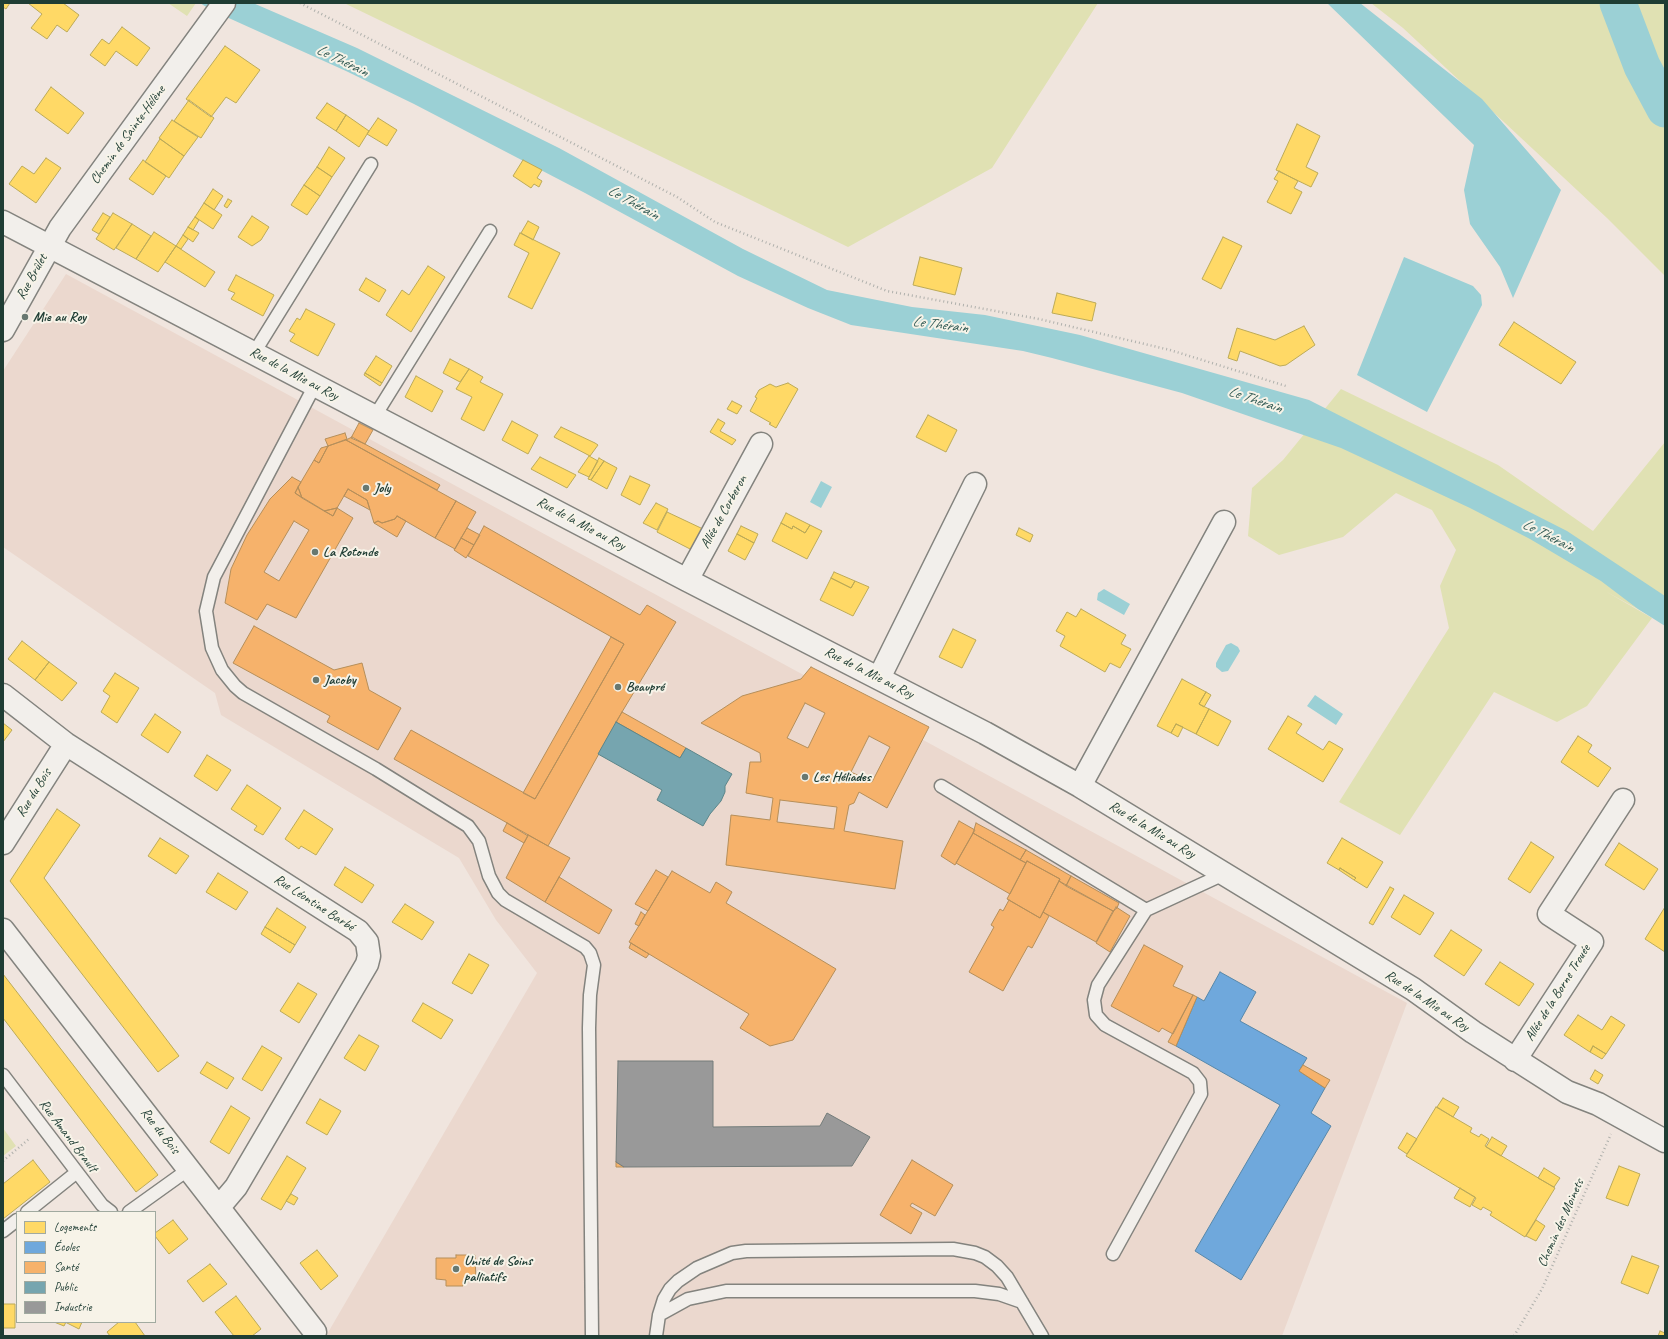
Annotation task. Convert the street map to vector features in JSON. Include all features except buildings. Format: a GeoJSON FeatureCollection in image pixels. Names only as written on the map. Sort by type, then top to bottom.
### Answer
{"type":"FeatureCollection","features":[{"type":"Feature","properties":{"kind":"street","name":"Chemin de Sainte-Hélène"},"geometry":{"type":"LineString","coordinates":[[49,246],[60,228],[224,3]]}},
{"type":"Feature","properties":{"kind":"street","name":"Rue de la Mie au Roy"},"geometry":{"type":"LineString","coordinates":[[3,222],[687,580],[985,733],[1080,786],[1413,988],[1515,1060],[1567,1092],[1598,1104],[1665,1141]]}},
{"type":"Feature","properties":{"kind":"street","name":"Rue Brûlet"},"geometry":{"type":"LineString","coordinates":[[3,330],[49,246]]}},
{"type":"Feature","properties":{"kind":"street","name":"Allée de Corberon"},"geometry":{"type":"LineString","coordinates":[[687,580],[761,444]]}},
{"type":"Feature","properties":{"kind":"street"},"geometry":{"type":"LineString","coordinates":[[879,678],[975,484]]}},
{"type":"Feature","properties":{"kind":"street"},"geometry":{"type":"LineString","coordinates":[[1080,786],[1224,522]]}},
{"type":"Feature","properties":{"kind":"street","name":"Rue Léontine Barbé"},"geometry":{"type":"LineString","coordinates":[[3,695],[66,744],[358,931],[367,942],[369,956],[367,964],[236,1187],[225,1200],[217,1206]]}},
{"type":"Feature","properties":{"kind":"street","name":"Rue du Bois"},"geometry":{"type":"LineString","coordinates":[[3,843],[66,744]]}},
{"type":"Feature","properties":{"kind":"street","name":"Allée de la Borne Trouée"},"geometry":{"type":"LineString","coordinates":[[1515,1060],[1592,942],[1549,914],[1623,800]]}},
{"type":"Feature","properties":{"kind":"street","name":"Rue du Bois"},"geometry":{"type":"LineString","coordinates":[[3,930],[315,1332]]}},
{"type":"Feature","properties":{"kind":"lane"},"geometry":{"type":"LineString","coordinates":[[254,353],[371,164]]}},
{"type":"Feature","properties":{"kind":"lane"},"geometry":{"type":"LineString","coordinates":[[375,416],[490,231]]}},
{"type":"Feature","properties":{"kind":"lane"},"geometry":{"type":"LineString","coordinates":[[315,385],[214,577],[206,611],[212,648],[222,670],[243,693],[376,769],[468,826],[480,841],[489,876],[498,894],[505,900],[585,947],[590,953],[594,965],[590,995],[589,1028],[592,1336]]}},
{"type":"Feature","properties":{"kind":"lane"},"geometry":{"type":"LineString","coordinates":[[941,786],[1146,910]]}},
{"type":"Feature","properties":{"kind":"lane"},"geometry":{"type":"LineString","coordinates":[[1113,1254],[1201,1094],[1200,1082],[1193,1073],[1105,1025],[1096,1015],[1094,1000],[1098,985],[1146,910],[1224,874]]}},
{"type":"Feature","properties":{"kind":"lane","name":"Rue Amand Brault"},"geometry":{"type":"LineString","coordinates":[[3,1075],[102,1205],[110,1211]]}},
{"type":"Feature","properties":{"kind":"lane"},"geometry":{"type":"LineString","coordinates":[[130,1211],[189,1169]]}},
{"type":"Feature","properties":{"kind":"lane"},"geometry":{"type":"LineString","coordinates":[[28,1211],[77,1172]]}},
{"type":"Feature","properties":{"kind":"lane"},"geometry":{"type":"LineString","coordinates":[[3,1231],[16,1221]]}},
{"type":"Feature","properties":{"kind":"lane"},"geometry":{"type":"LineString","coordinates":[[656,1336],[659,1315],[664,1299],[670,1289],[687,1274],[721,1257],[746,1251],[859,1249],[965,1250],[985,1257],[997,1266],[1007,1277],[1042,1336]]}},
{"type":"Feature","properties":{"kind":"lane"},"geometry":{"type":"LineString","coordinates":[[659,1315],[688,1299],[726,1291],[975,1291],[999,1294],[1022,1302]]}},
{"type":"Feature","properties":{"kind":"path"},"geometry":{"type":"LineString","coordinates":[[300,3],[677,197],[715,222],[887,290],[1039,320],[1170,350],[1286,386]]}},
{"type":"Feature","properties":{"kind":"path","name":"Chemin des Moinets"},"geometry":{"type":"LineString","coordinates":[[1514,1336],[1542,1289],[1619,1115]]}},
{"type":"Feature","properties":{"kind":"path"},"geometry":{"type":"LineString","coordinates":[[3,1160],[43,1127]]}},
{"type":"Feature","properties":{"kind":"shaded area"},"geometry":{"type":"Polygon","coordinates":[[[66,274],[1407,1003],[1282,1336],[326,1336],[537,973],[496,920],[459,858],[221,715],[215,693],[3,547],[3,371],[66,274]]]}},
{"type":"Feature","properties":{"kind":"green space"},"geometry":{"type":"Polygon","coordinates":[[[168,3],[196,3],[187,16],[168,3]]]}},
{"type":"Feature","properties":{"kind":"green space"},"geometry":{"type":"Polygon","coordinates":[[[344,3],[1098,3],[992,168],[848,247],[344,3]]]}},
{"type":"Feature","properties":{"kind":"green space"},"geometry":{"type":"Polygon","coordinates":[[[1371,3],[1665,3],[1665,276],[1607,218],[1403,28],[1371,3]]]}},
{"type":"Feature","properties":{"kind":"green space"},"geometry":{"type":"Polygon","coordinates":[[[1341,389],[1498,465],[1593,531],[1665,442],[1665,624],[1605,591],[1652,618],[1587,706],[1557,722],[1494,692],[1400,835],[1339,802],[1449,628],[1440,586],[1456,550],[1432,510],[1396,493],[1343,537],[1279,555],[1248,536],[1252,488],[1283,460],[1341,389]]]}},
{"type":"Feature","properties":{"kind":"green space"},"geometry":{"type":"Polygon","coordinates":[[[3,1128],[16,1146],[3,1156],[3,1128]]]}},
{"type":"Feature","properties":{"kind":"water","name":"Le Thérain"},"geometry":{"type":"Polygon","coordinates":[[[200,3],[253,3],[357,48],[559,148],[743,249],[827,290],[912,307],[985,315],[1080,335],[1309,400],[1567,531],[1665,596],[1665,626],[1638,609],[1601,581],[1530,539],[1470,508],[1341,448],[1182,393],[1052,358],[1023,351],[851,325],[808,308],[738,276],[585,193],[414,104],[346,71],[211,10],[200,3]]]}},
{"type":"Feature","properties":{"kind":"water"},"geometry":{"type":"Polygon","coordinates":[[[1327,3],[1360,3],[1482,99],[1561,190],[1513,298],[1500,267],[1470,224],[1464,190],[1474,145],[1327,3]]]}},
{"type":"Feature","properties":{"kind":"water"},"geometry":{"type":"Polygon","coordinates":[[[1404,257],[1473,286],[1481,295],[1482,305],[1427,412],[1357,375],[1404,257]]]}},
{"type":"Feature","properties":{"kind":"water"},"geometry":{"type":"Polygon","coordinates":[[[821,481],[832,487],[821,508],[810,502],[821,481]]]}},
{"type":"Feature","properties":{"kind":"water"},"geometry":{"type":"Polygon","coordinates":[[[1104,589],[1130,604],[1124,615],[1097,600],[1098,593],[1104,589]]]}},
{"type":"Feature","properties":{"kind":"water"},"geometry":{"type":"Polygon","coordinates":[[[1231,643],[1238,647],[1240,651],[1228,671],[1222,672],[1216,667],[1216,663],[1226,645],[1231,643]]]}},
{"type":"Feature","properties":{"kind":"water"},"geometry":{"type":"Polygon","coordinates":[[[1315,695],[1343,714],[1336,725],[1307,706],[1315,695]]]}},
{"type":"Feature","properties":{"kind":"waterway"},"geometry":{"type":"LineString","coordinates":[[1618,3],[1642,66],[1665,109]]}},
{"type":"Feature","properties":{"kind":"place","name":"Mie au Roy"},"geometry":{"type":"Point","coordinates":[25,317]}},
{"type":"Feature","properties":{"kind":"place","name":"Joly"},"geometry":{"type":"Point","coordinates":[366,488]}},
{"type":"Feature","properties":{"kind":"place","name":"La Rotonde"},"geometry":{"type":"Point","coordinates":[315,552]}},
{"type":"Feature","properties":{"kind":"place","name":"Jacoby"},"geometry":{"type":"Point","coordinates":[316,680]}},
{"type":"Feature","properties":{"kind":"place","name":"Beaupré"},"geometry":{"type":"Point","coordinates":[618,687]}},
{"type":"Feature","properties":{"kind":"place","name":"Les Héliades"},"geometry":{"type":"Point","coordinates":[805,777]}},
{"type":"Feature","properties":{"kind":"place","name":"Unité de Soins palliatifs"},"geometry":{"type":"Point","coordinates":[456,1269]}}]}
